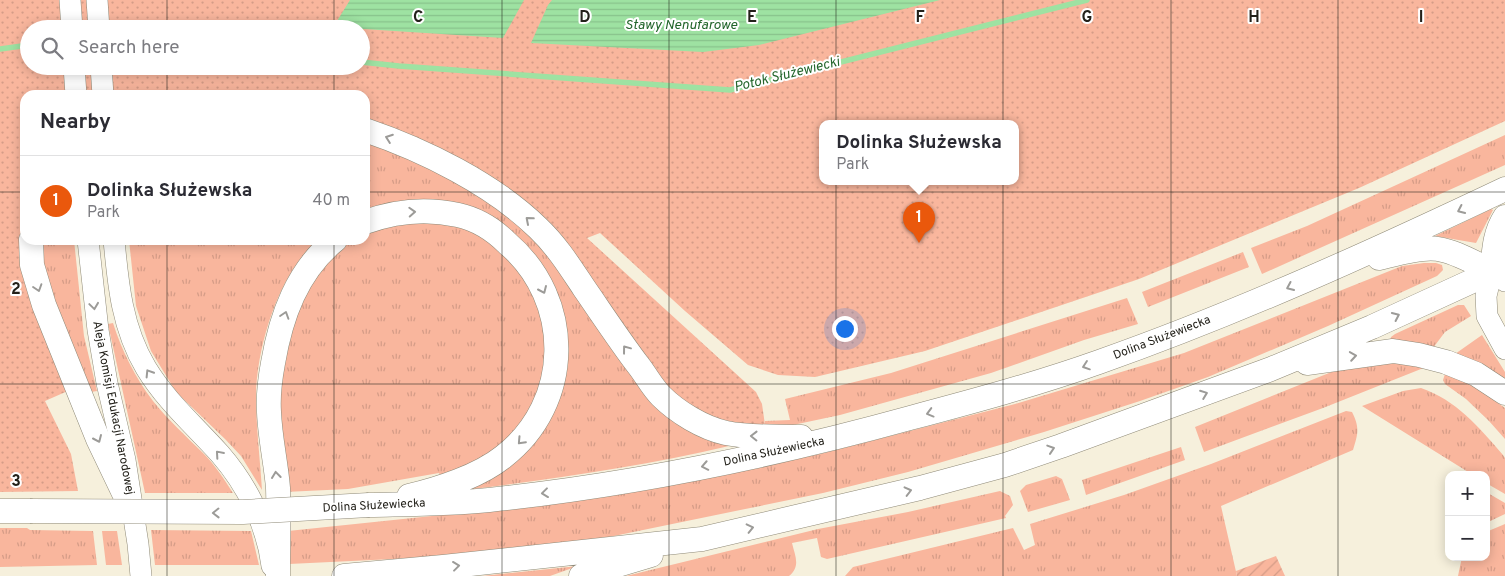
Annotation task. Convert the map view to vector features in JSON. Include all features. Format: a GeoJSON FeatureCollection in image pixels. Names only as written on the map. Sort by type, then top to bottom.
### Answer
{"type":"FeatureCollection","features":[{"type":"Feature","properties":{"kind":"main road"},"geometry":{"type":"LineString","coordinates":[[370,132],[418,150],[453,168],[505,201],[539,228],[559,250],[619,339],[660,395],[691,418],[724,433],[743,436],[838,438]]}},
{"type":"Feature","properties":{"kind":"main road","name":"Dolina Służewiecka"},"geometry":{"type":"LineString","coordinates":[[0,511],[243,512],[470,501],[564,490],[719,464],[838,438],[970,402],[1100,362],[1212,319],[1334,267],[1505,189]]}},
{"type":"Feature","properties":{"kind":"main road"},"geometry":{"type":"LineString","coordinates":[[369,505],[419,494],[462,479],[484,470],[517,445],[530,431],[548,396],[554,373],[557,337],[553,314],[536,275],[514,248],[488,228],[458,215],[419,211],[392,214],[370,221]]}},
{"type":"Feature","properties":{"kind":"main road"},"geometry":{"type":"LineString","coordinates":[[1501,273],[1494,241],[1505,217]]}},
{"type":"Feature","properties":{"kind":"main road"},"geometry":{"type":"LineString","coordinates":[[31,245],[32,265],[44,305],[98,440],[131,508]]}},
{"type":"Feature","properties":{"kind":"main road"},"geometry":{"type":"LineString","coordinates":[[278,576],[278,487],[269,411],[269,392],[275,352],[286,310],[301,278],[318,255],[329,245]]}},
{"type":"Feature","properties":{"kind":"main road"},"geometry":{"type":"LineString","coordinates":[[1334,267],[1408,251],[1436,249],[1456,254],[1501,273]]}},
{"type":"Feature","properties":{"kind":"main road"},"geometry":{"type":"LineString","coordinates":[[581,576],[702,539],[900,493],[1005,465],[1143,417],[1271,369],[1501,273]]}},
{"type":"Feature","properties":{"kind":"main road"},"geometry":{"type":"LineString","coordinates":[[1271,369],[1393,352],[1419,355],[1454,365],[1476,374],[1505,393]]}},
{"type":"Feature","properties":{"kind":"main road"},"geometry":{"type":"LineString","coordinates":[[344,576],[702,539]]}},
{"type":"Feature","properties":{"kind":"street"},"geometry":{"type":"LineString","coordinates":[[70,0],[71,20]]}},
{"type":"Feature","properties":{"kind":"street"},"geometry":{"type":"LineString","coordinates":[[97,0],[98,20]]}},
{"type":"Feature","properties":{"kind":"street"},"geometry":{"type":"LineString","coordinates":[[75,75],[76,90]]}},
{"type":"Feature","properties":{"kind":"street"},"geometry":{"type":"LineString","coordinates":[[102,75],[103,90]]}},
{"type":"Feature","properties":{"kind":"street","name":"Aleja Komisji Edukacji Narodowej"},"geometry":{"type":"LineString","coordinates":[[89,245],[98,330],[107,383],[125,460],[141,576]]}},
{"type":"Feature","properties":{"kind":"street"},"geometry":{"type":"LineString","coordinates":[[115,245],[120,296],[137,352],[151,377],[169,400],[236,474],[266,534],[272,576]]}},
{"type":"Feature","properties":{"kind":"street"},"geometry":{"type":"LineString","coordinates":[[1501,273],[1486,296],[1486,316],[1505,349]]}},
{"type":"Feature","properties":{"kind":"green space"},"geometry":{"type":"Polygon","coordinates":[[[0,0],[1505,0],[1505,121],[1359,188],[1139,279],[925,351],[815,377],[778,375],[748,365],[685,311],[600,233],[587,238],[756,392],[762,404],[765,425],[743,424],[719,419],[684,401],[666,386],[569,246],[370,125],[370,90],[20,90],[20,245],[24,245],[70,390],[45,401],[71,454],[78,491],[0,492],[0,0]]]}},
{"type":"Feature","properties":{"kind":"green space"},"geometry":{"type":"Polygon","coordinates":[[[1505,135],[1505,165],[1262,274],[1251,248],[1307,226],[1505,135]]]}},
{"type":"Feature","properties":{"kind":"green space"},"geometry":{"type":"Polygon","coordinates":[[[370,143],[409,157],[436,170],[501,210],[525,228],[729,446],[601,471],[473,489],[473,484],[492,475],[566,345],[496,222],[370,211],[370,143]]]}},
{"type":"Feature","properties":{"kind":"green space"},"geometry":{"type":"Polygon","coordinates":[[[1491,209],[1493,210],[1476,243],[1435,236],[1491,209]]]}},
{"type":"Feature","properties":{"kind":"green space"},"geometry":{"type":"Polygon","coordinates":[[[418,221],[449,224],[477,232],[509,256],[523,272],[541,310],[547,346],[539,394],[515,434],[476,462],[440,475],[439,473],[348,489],[285,492],[280,415],[281,375],[300,300],[319,265],[342,245],[370,245],[370,230],[418,221]]]}},
{"type":"Feature","properties":{"kind":"green space"},"geometry":{"type":"Polygon","coordinates":[[[41,245],[75,245],[84,336],[97,391],[91,392],[47,286],[41,245]]]}},
{"type":"Feature","properties":{"kind":"green space"},"geometry":{"type":"Polygon","coordinates":[[[130,245],[314,245],[292,270],[282,290],[273,311],[261,354],[256,395],[262,490],[241,456],[176,392],[151,351],[136,306],[130,245]]]}},
{"type":"Feature","properties":{"kind":"green space"},"geometry":{"type":"Polygon","coordinates":[[[1243,252],[1249,267],[1148,307],[1142,292],[1243,252]]]}},
{"type":"Feature","properties":{"kind":"green space"},"geometry":{"type":"Polygon","coordinates":[[[1424,263],[1442,265],[1443,270],[1437,276],[1328,326],[1208,377],[1044,432],[908,472],[823,493],[609,537],[435,557],[289,564],[288,531],[566,502],[693,481],[824,453],[1015,404],[1184,353],[1402,266],[1424,263]]]}},
{"type":"Feature","properties":{"kind":"green space"},"geometry":{"type":"Polygon","coordinates":[[[1127,298],[1138,324],[1084,340],[991,373],[840,415],[793,425],[765,425],[765,421],[790,420],[785,399],[891,373],[1127,298]]]}},
{"type":"Feature","properties":{"kind":"green space"},"geometry":{"type":"Polygon","coordinates":[[[1458,305],[1464,305],[1471,316],[1445,332],[1433,348],[1390,341],[1391,337],[1395,334],[1458,305]]]}},
{"type":"Feature","properties":{"kind":"green space"},"geometry":{"type":"Polygon","coordinates":[[[113,323],[130,364],[146,392],[165,415],[211,462],[233,493],[145,493],[108,324],[113,323]]]}},
{"type":"Feature","properties":{"kind":"green space"},"geometry":{"type":"Polygon","coordinates":[[[1482,335],[1505,372],[1505,382],[1455,354],[1482,335]]]}},
{"type":"Feature","properties":{"kind":"green space"},"geometry":{"type":"Polygon","coordinates":[[[1398,362],[1426,367],[1204,452],[1195,427],[1334,371],[1398,362]]]}},
{"type":"Feature","properties":{"kind":"green space"},"geometry":{"type":"Polygon","coordinates":[[[1446,371],[1463,378],[1505,408],[1505,439],[1466,399],[1445,384],[1443,380],[1446,371]]]}},
{"type":"Feature","properties":{"kind":"green space"},"geometry":{"type":"Polygon","coordinates":[[[1421,388],[1434,393],[1456,407],[1476,425],[1505,458],[1505,494],[1490,485],[1490,471],[1467,471],[1362,406],[1403,391],[1421,388]]]}},
{"type":"Feature","properties":{"kind":"green space"},"geometry":{"type":"Polygon","coordinates":[[[1346,411],[1352,412],[1357,427],[1353,450],[1221,506],[1237,576],[845,576],[853,567],[1013,528],[1024,550],[1035,545],[1030,524],[1124,495],[1211,464],[1346,411]]]}},
{"type":"Feature","properties":{"kind":"green space"},"geometry":{"type":"Polygon","coordinates":[[[1181,447],[1185,460],[1086,495],[1082,480],[1181,447]]]}},
{"type":"Feature","properties":{"kind":"green space"},"geometry":{"type":"Polygon","coordinates":[[[1056,476],[1062,479],[1070,500],[1028,512],[1020,491],[1026,485],[1056,476]]]}},
{"type":"Feature","properties":{"kind":"green space"},"geometry":{"type":"Polygon","coordinates":[[[1000,491],[1010,496],[1013,505],[1005,516],[1006,518],[827,559],[821,557],[817,538],[792,543],[796,565],[789,576],[626,576],[818,529],[908,512],[1000,491]]]}},
{"type":"Feature","properties":{"kind":"green space"},"geometry":{"type":"Polygon","coordinates":[[[1490,494],[1505,503],[1505,514],[1490,521],[1490,494]]]}},
{"type":"Feature","properties":{"kind":"green space"},"geometry":{"type":"Polygon","coordinates":[[[1505,524],[1505,576],[1458,576],[1461,561],[1490,561],[1490,530],[1505,524]]]}},
{"type":"Feature","properties":{"kind":"green space"},"geometry":{"type":"Polygon","coordinates":[[[0,528],[93,531],[97,565],[0,567],[0,528]]]}},
{"type":"Feature","properties":{"kind":"green space"},"geometry":{"type":"Polygon","coordinates":[[[151,530],[251,531],[259,565],[155,565],[151,530]]]}},
{"type":"Feature","properties":{"kind":"green space"},"geometry":{"type":"Polygon","coordinates":[[[102,531],[117,531],[122,565],[106,565],[102,531]]]}},
{"type":"Feature","properties":{"kind":"green space"},"geometry":{"type":"Polygon","coordinates":[[[1276,556],[1285,576],[1237,576],[1236,571],[1276,556]]]}},
{"type":"Feature","properties":{"kind":"green space"},"geometry":{"type":"Polygon","coordinates":[[[578,566],[550,576],[482,576],[578,566]]]}},
{"type":"Feature","properties":{"kind":"water"},"geometry":{"type":"Polygon","coordinates":[[[350,0],[524,0],[503,38],[370,29],[370,20],[338,20],[350,0]]]}},
{"type":"Feature","properties":{"kind":"water","name":"Stawy Nenufarowe"},"geometry":{"type":"Polygon","coordinates":[[[552,0],[940,0],[759,45],[703,52],[531,43],[552,0]]]}},
{"type":"Feature","properties":{"kind":"waterway","name":"Potok Służewiecki"},"geometry":{"type":"LineString","coordinates":[[370,63],[730,90],[1087,0]]}},
{"type":"Feature","properties":{"kind":"waterway","name":"Potok Służewiecki"},"geometry":{"type":"LineString","coordinates":[[0,49],[20,46]]}},
{"type":"Feature","properties":{"kind":"place","name":"Dolinka Służewska"},"geometry":{"type":"Point","coordinates":[919,243]}}]}
